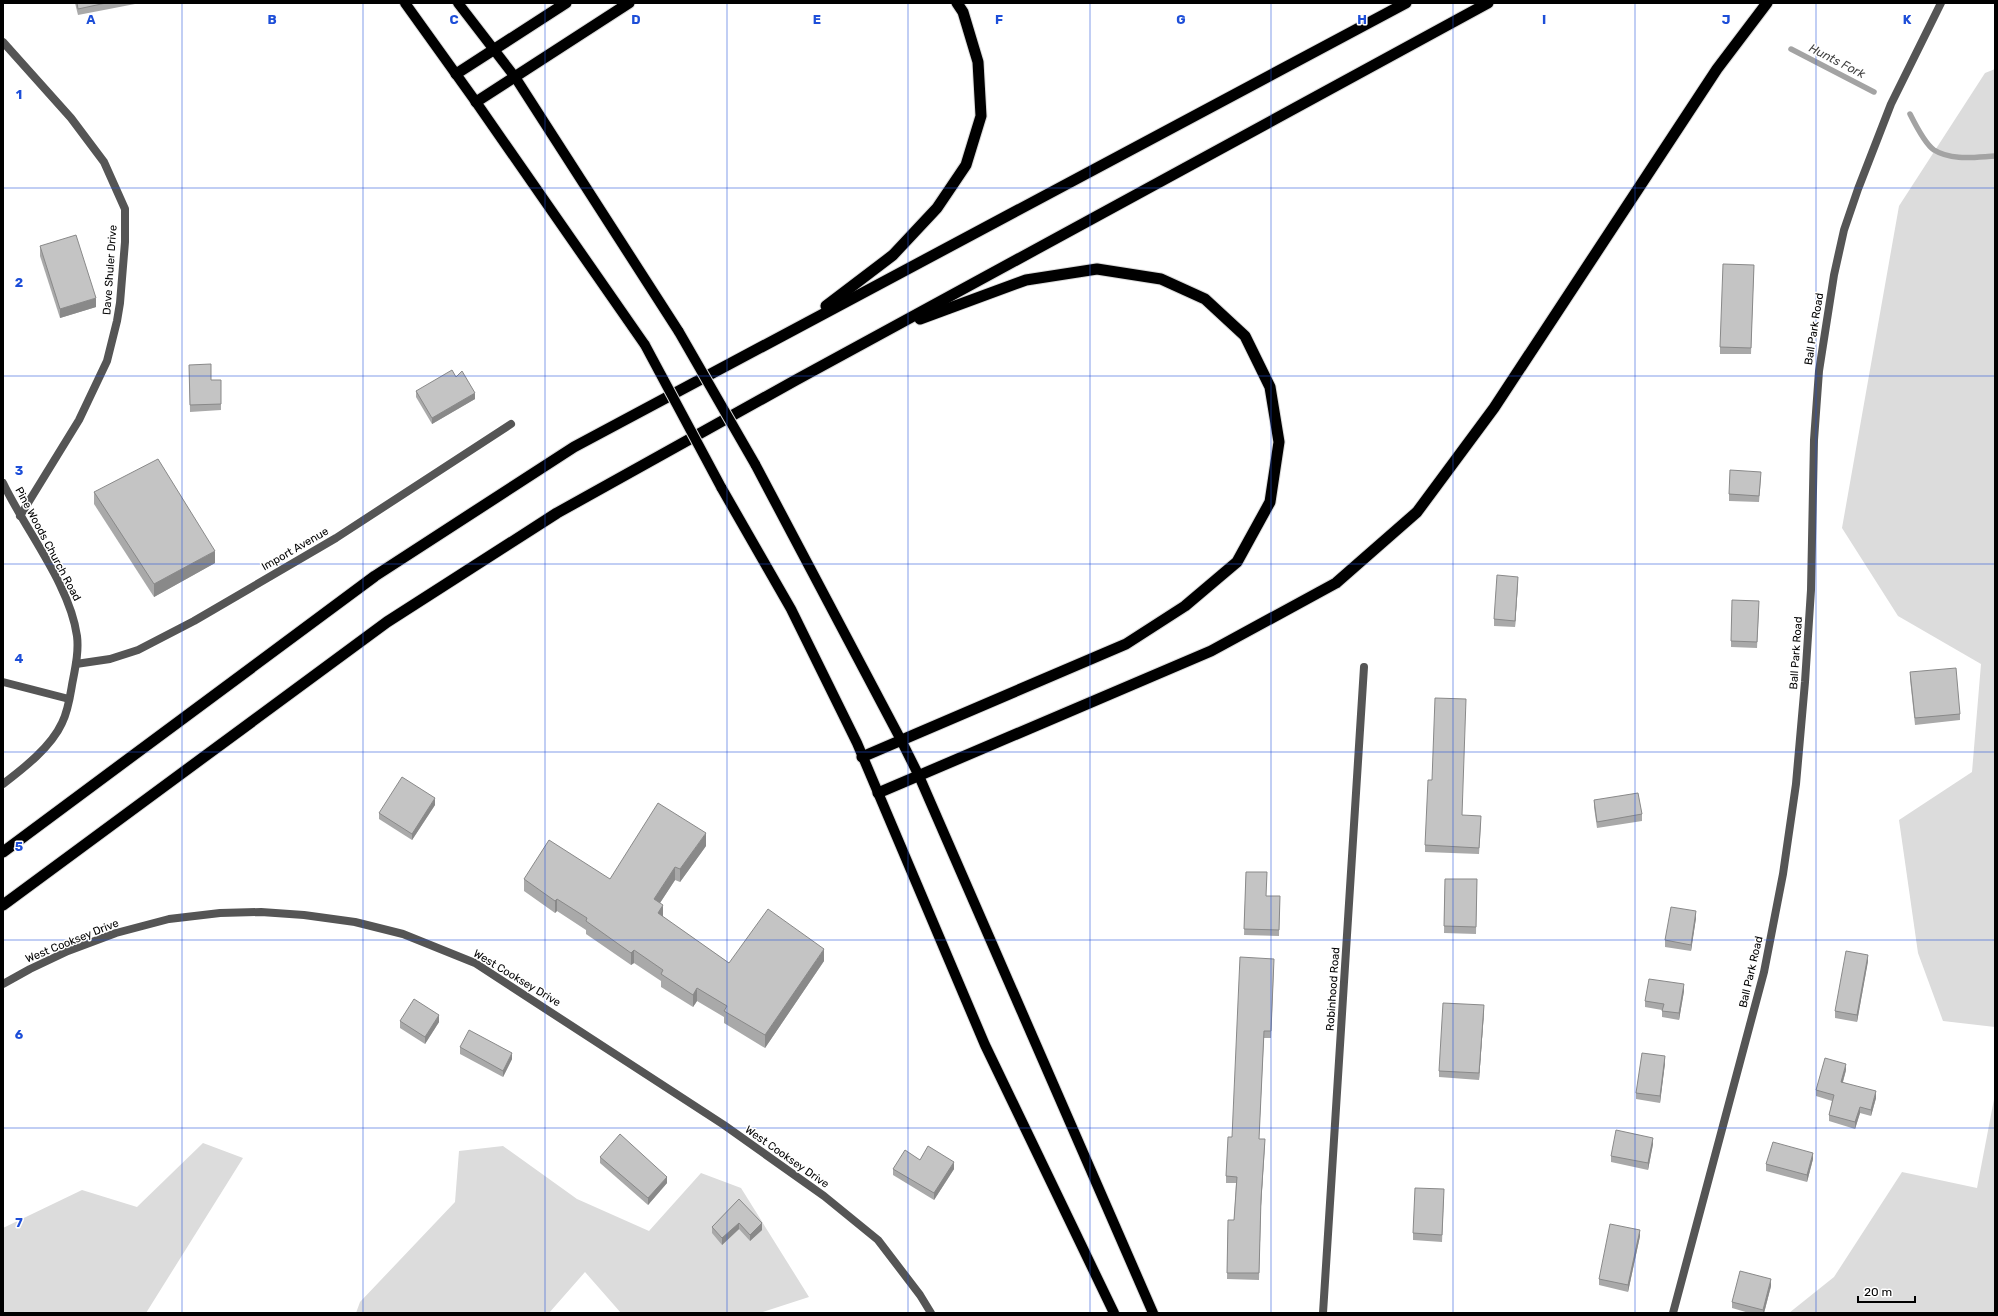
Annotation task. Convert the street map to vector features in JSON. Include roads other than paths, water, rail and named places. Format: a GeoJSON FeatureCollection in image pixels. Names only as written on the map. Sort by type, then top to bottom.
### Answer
{"type":"FeatureCollection","features":[{"type":"Feature","properties":{"kind":"highway"},"geometry":{"type":"LineString","coordinates":[[456,74],[566,3]]}},
{"type":"Feature","properties":{"kind":"highway"},"geometry":{"type":"LineString","coordinates":[[476,102],[629,3]]}},
{"type":"Feature","properties":{"kind":"highway"},"geometry":{"type":"LineString","coordinates":[[800,326],[893,256],[937,208],[966,165],[981,116],[978,62],[963,12],[957,3]]}},
{"type":"Feature","properties":{"kind":"highway"},"geometry":{"type":"LineString","coordinates":[[3,852],[375,576],[574,447],[1406,3]]}},
{"type":"Feature","properties":{"kind":"highway"},"geometry":{"type":"LineString","coordinates":[[3,905],[387,622],[558,513],[1488,3]]}},
{"type":"Feature","properties":{"kind":"highway"},"geometry":{"type":"LineString","coordinates":[[878,793],[1211,651],[1336,583],[1417,512],[1494,408],[1717,69],[1767,3]]}},
{"type":"Feature","properties":{"kind":"highway"},"geometry":{"type":"LineString","coordinates":[[862,757],[1126,644],[1184,606],[1237,562],[1270,502],[1279,442],[1270,387],[1245,336],[1205,299],[1161,279],[1097,269],[1026,280],[884,333]]}},
{"type":"Feature","properties":{"kind":"main road"},"geometry":{"type":"LineString","coordinates":[[405,3],[476,102],[645,345],[721,486],[791,609],[862,757],[985,1045],[1114,1313]]}},
{"type":"Feature","properties":{"kind":"main road"},"geometry":{"type":"LineString","coordinates":[[458,3],[515,77],[679,332],[755,464],[919,776],[1153,1313]]}},
{"type":"Feature","properties":{"kind":"street","name":"Ball Park Road"},"geometry":{"type":"LineString","coordinates":[[1673,1313],[1764,972],[1783,874],[1796,784],[1805,682],[1811,590],[1814,440],[1819,371],[1834,275],[1844,230],[1891,104],[1941,3]]}},
{"type":"Feature","properties":{"kind":"street","name":"Dave Shuler Drive"},"geometry":{"type":"LineString","coordinates":[[3,42],[71,118],[104,162],[124,210],[125,242],[120,303],[107,361],[79,420],[20,516]]}},
{"type":"Feature","properties":{"kind":"street","name":"Import Avenue"},"geometry":{"type":"LineString","coordinates":[[76,664],[110,659],[138,650],[194,621],[336,538],[511,424]]}},
{"type":"Feature","properties":{"kind":"street","name":"Pine Woods Church Road"},"geometry":{"type":"LineString","coordinates":[[3,483],[58,582],[72,614],[77,638],[76,664],[63,722],[57,733],[45,748],[3,784]]}},
{"type":"Feature","properties":{"kind":"street","name":"Robinhood Road"},"geometry":{"type":"LineString","coordinates":[[1323,1313],[1364,667]]}},
{"type":"Feature","properties":{"kind":"street"},"geometry":{"type":"LineString","coordinates":[[3,682],[69,699]]}},
{"type":"Feature","properties":{"kind":"street","name":"West Cooksey Drive"},"geometry":{"type":"LineString","coordinates":[[3,984],[30,969],[75,949],[116,933],[169,919],[220,913],[262,912],[304,915],[355,922],[403,934],[475,964],[724,1126],[824,1196],[878,1240],[920,1295],[931,1313]]}},
{"type":"Feature","properties":{"kind":"waterway","name":"Hunts Fork"},"geometry":{"type":"LineString","coordinates":[[1791,49],[1874,92]]}},
{"type":"Feature","properties":{"kind":"waterway","name":"Hunts Fork"},"geometry":{"type":"LineString","coordinates":[[1910,114],[1920,134],[1934,150],[1948,156],[1964,158],[1995,156]]}}]}
